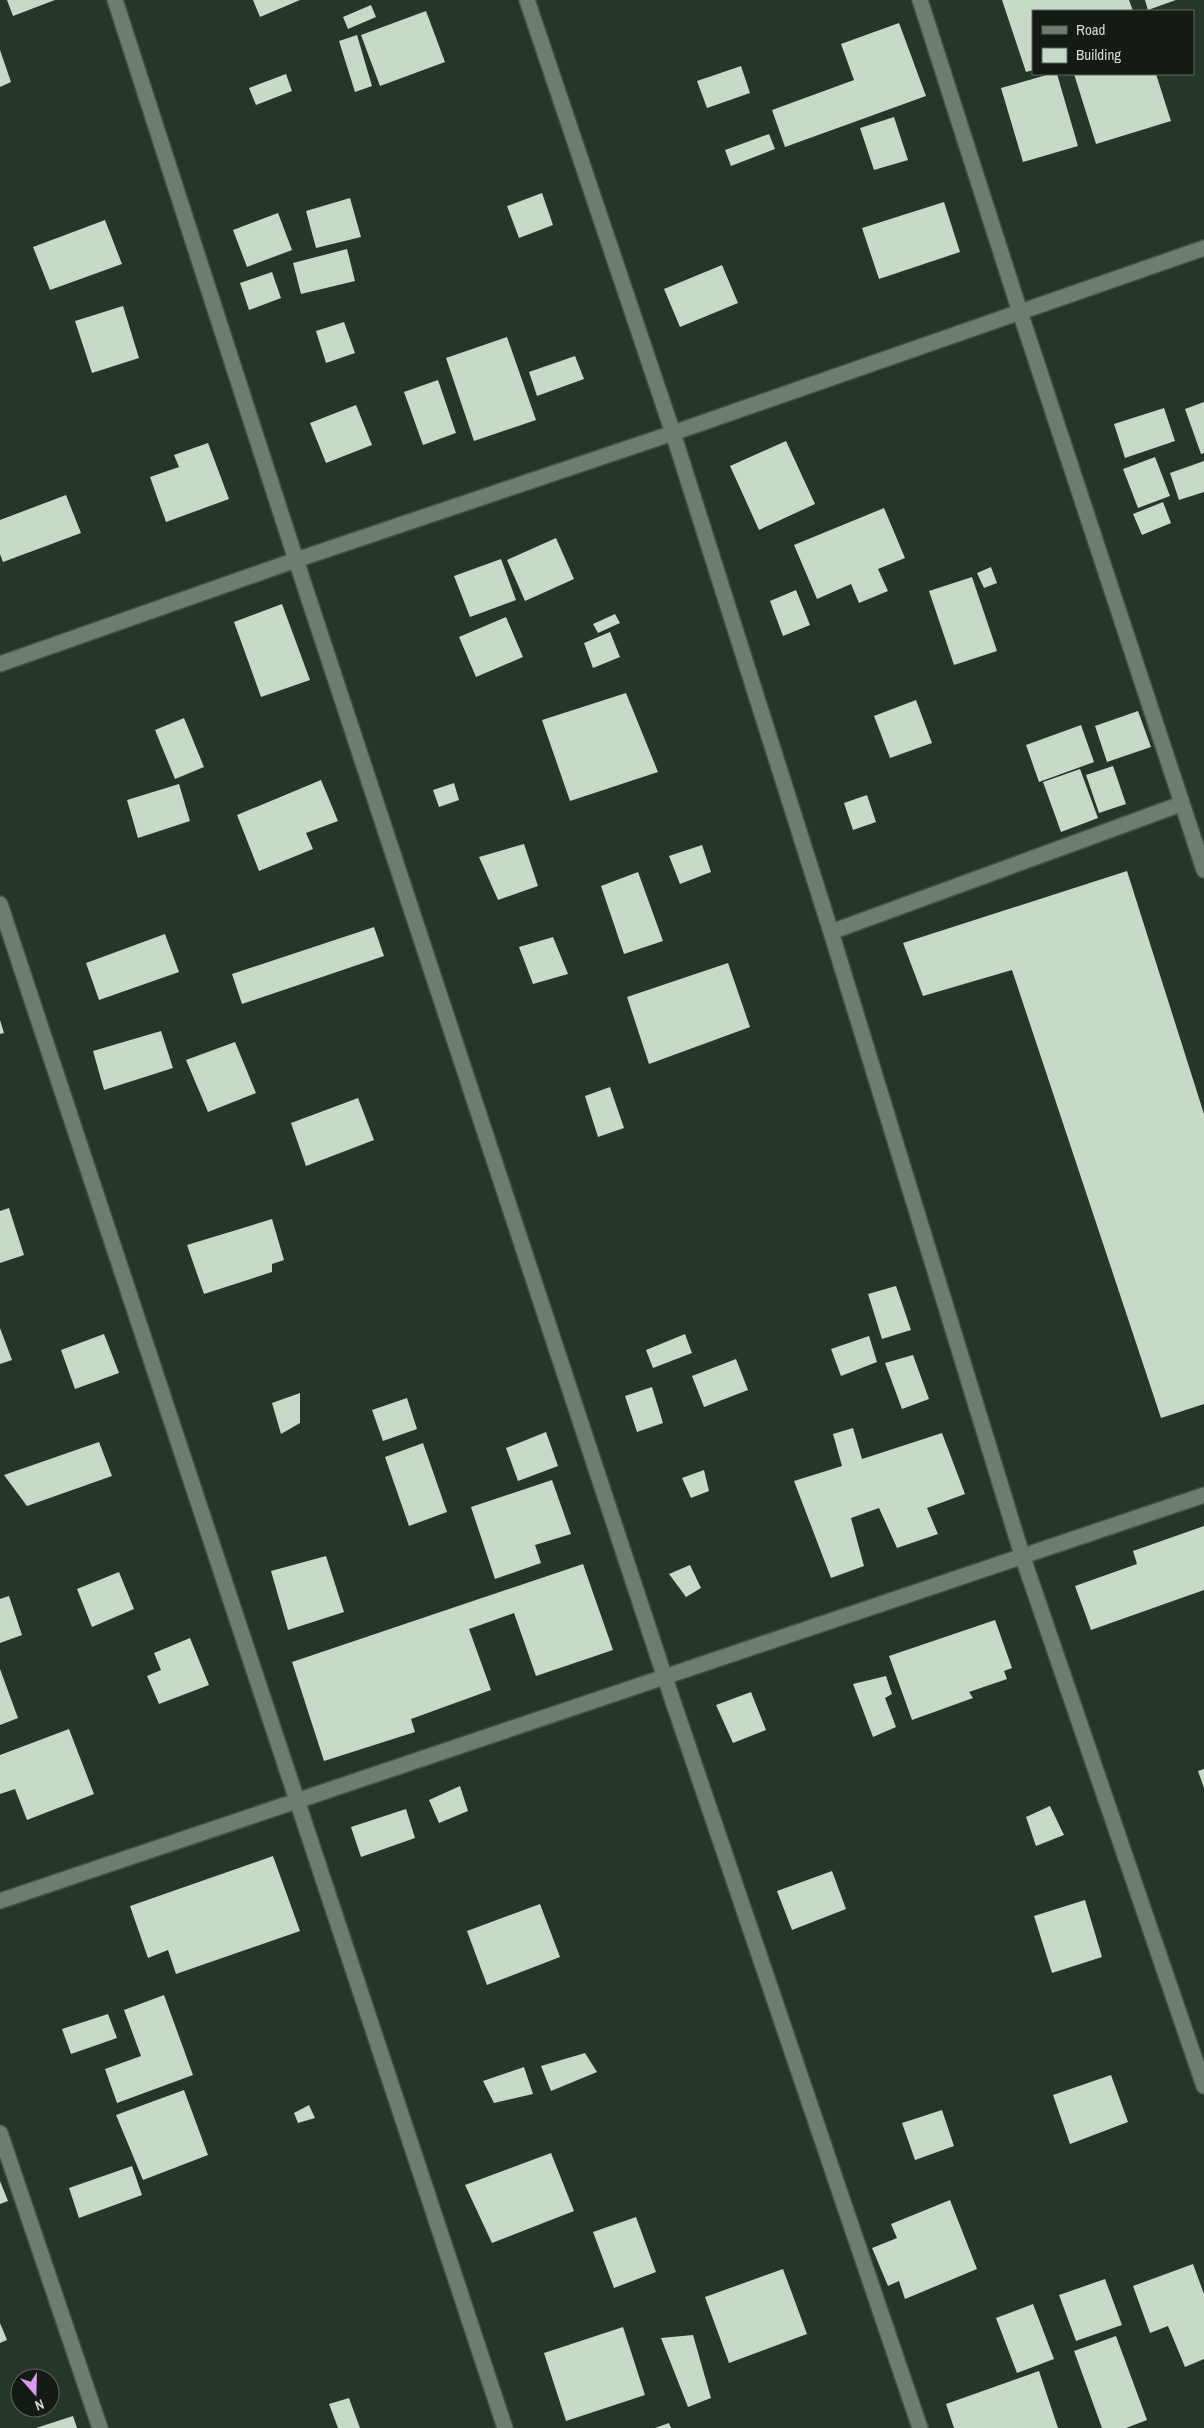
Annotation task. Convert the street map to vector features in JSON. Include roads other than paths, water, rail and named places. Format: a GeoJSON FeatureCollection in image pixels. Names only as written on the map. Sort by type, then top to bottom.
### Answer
{"type":"FeatureCollection","features":[{"type":"Feature","properties":{"kind":"street"},"geometry":{"type":"LineString","coordinates":[[116,0],[296,560],[664,1676],[920,2428]]}},
{"type":"Feature","properties":{"kind":"street"},"geometry":{"type":"LineString","coordinates":[[527,0],[674,433],[831,932],[1022,1555],[1204,2086]]}},
{"type":"Feature","properties":{"kind":"street"},"geometry":{"type":"LineString","coordinates":[[920,0],[1020,312],[1204,870]]}},
{"type":"Feature","properties":{"kind":"street"},"geometry":{"type":"LineString","coordinates":[[0,664],[296,560],[674,433],[1204,248]]}},
{"type":"Feature","properties":{"kind":"street"},"geometry":{"type":"LineString","coordinates":[[831,932],[1182,804]]}},
{"type":"Feature","properties":{"kind":"street"},"geometry":{"type":"LineString","coordinates":[[0,904],[505,2428]]}},
{"type":"Feature","properties":{"kind":"street"},"geometry":{"type":"LineString","coordinates":[[0,1901],[297,1799],[1204,1494]]}},
{"type":"Feature","properties":{"kind":"street"},"geometry":{"type":"LineString","coordinates":[[0,2133],[100,2428]]}}]}
